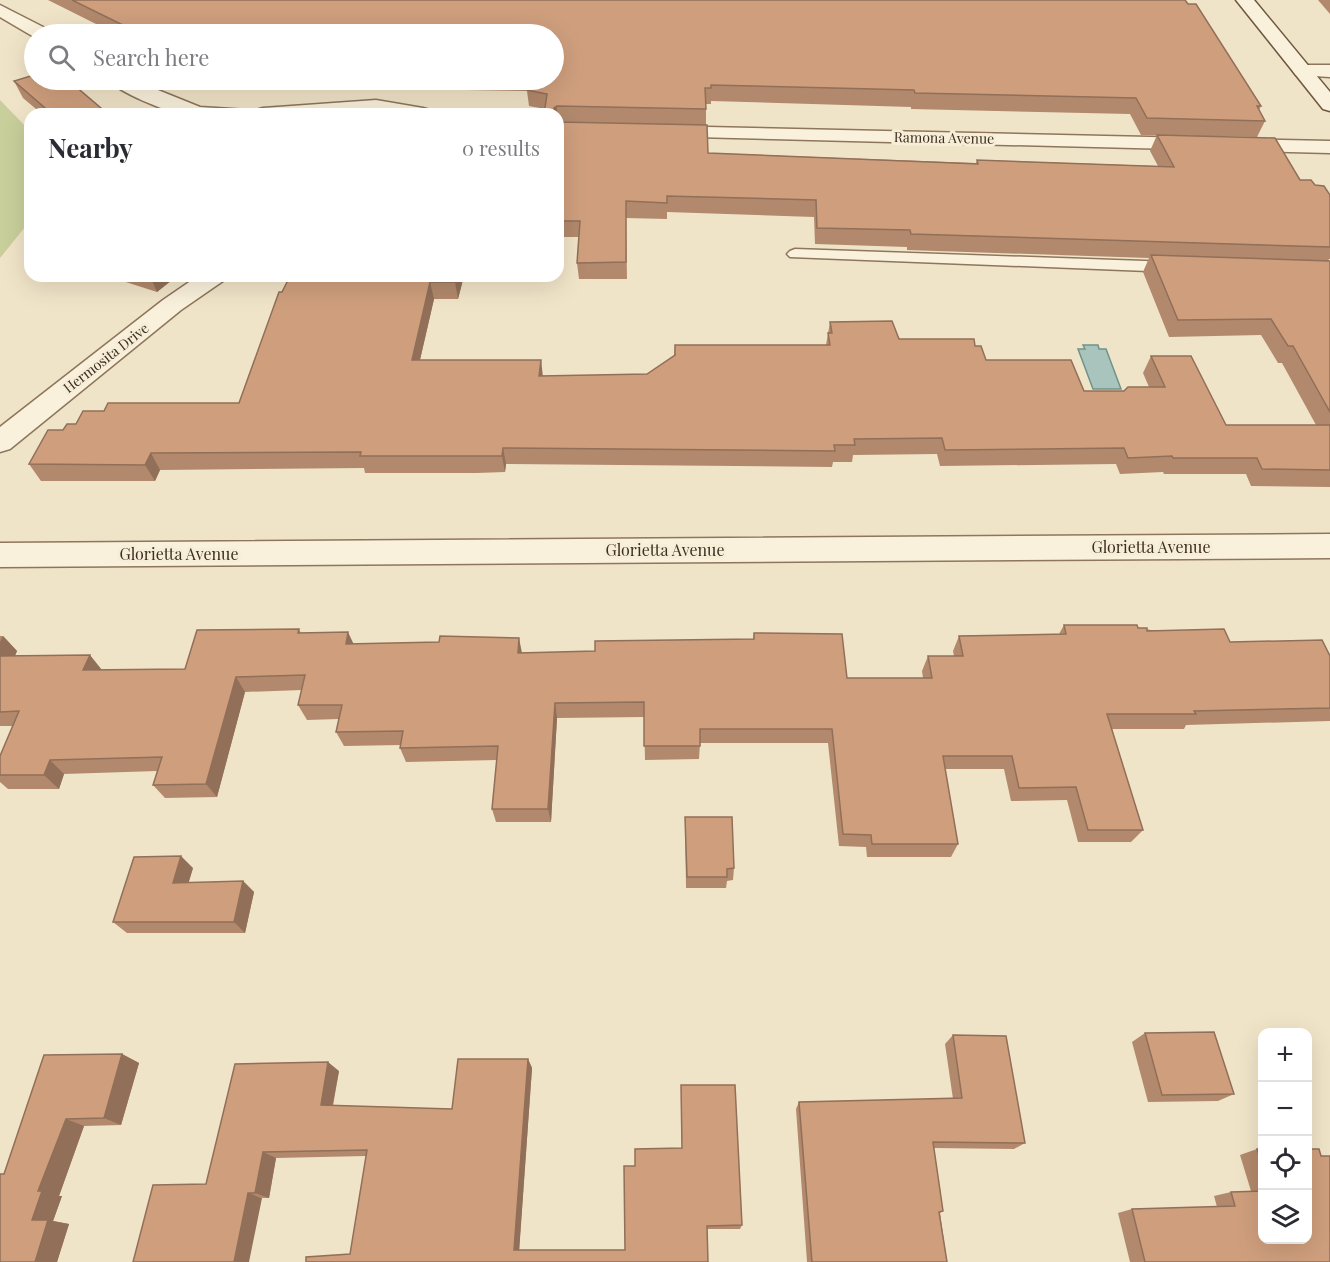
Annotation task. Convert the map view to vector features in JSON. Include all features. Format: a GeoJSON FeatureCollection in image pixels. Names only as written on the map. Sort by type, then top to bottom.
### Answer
{"type":"FeatureCollection","features":[{"type":"Feature","properties":{"kind":"street"},"geometry":{"type":"LineString","coordinates":[[5,0],[0,9],[25,24]]}},
{"type":"Feature","properties":{"kind":"street"},"geometry":{"type":"LineString","coordinates":[[1245,0],[1330,105]]}},
{"type":"Feature","properties":{"kind":"street"},"geometry":{"type":"LineString","coordinates":[[1303,71],[1330,71]]}},
{"type":"Feature","properties":{"kind":"street"},"geometry":{"type":"LineString","coordinates":[[137,90],[185,108]]}},
{"type":"Feature","properties":{"kind":"street"},"geometry":{"type":"LineString","coordinates":[[355,108],[376,106],[388,108]]}},
{"type":"Feature","properties":{"kind":"street","name":"Ramona Avenue"},"geometry":{"type":"LineString","coordinates":[[641,132],[1330,147]]}},
{"type":"Feature","properties":{"kind":"street","name":"Hermosita Drive"},"geometry":{"type":"LineString","coordinates":[[0,442],[172,305],[205,282]]}},
{"type":"Feature","properties":{"kind":"street","name":"Glorietta Avenue"},"geometry":{"type":"LineString","coordinates":[[0,555],[1330,546]]}},
{"type":"Feature","properties":{"kind":"lane"},"geometry":{"type":"LineString","coordinates":[[795,254],[1187,268]]}},
{"type":"Feature","properties":{"kind":"green space"},"geometry":{"type":"Polygon","coordinates":[[[0,100],[24,125],[24,228],[0,258],[0,100]]]}},
{"type":"Feature","properties":{"kind":"water"},"geometry":{"type":"Polygon","coordinates":[[[1083,345],[1098,345],[1099,349],[1106,349],[1121,389],[1093,389],[1078,349],[1085,349],[1083,345]]]}},
{"type":"Feature","properties":{"kind":"building"},"geometry":{"type":"Polygon","coordinates":[[[72,0],[1185,0],[1188,4],[1196,4],[1261,106],[1257,106],[1265,121],[1147,118],[1136,98],[711,85],[711,88],[705,88],[706,109],[557,106],[545,108],[547,94],[527,90],[564,90],[564,24],[121,24],[72,0]]]}},
{"type":"Feature","properties":{"kind":"building"},"geometry":{"type":"Polygon","coordinates":[[[24,78],[24,90],[14,81],[24,78]]]}},
{"type":"Feature","properties":{"kind":"building"},"geometry":{"type":"Polygon","coordinates":[[[24,90],[80,90],[101,108],[45,108],[24,90]]]}},
{"type":"Feature","properties":{"kind":"building"},"geometry":{"type":"Polygon","coordinates":[[[564,122],[707,125],[708,153],[978,164],[977,160],[1174,167],[1157,135],[1275,138],[1300,180],[1311,180],[1315,185],[1324,186],[1330,195],[1330,247],[911,234],[910,230],[817,228],[816,200],[667,196],[667,203],[626,201],[626,262],[577,263],[580,221],[564,221],[564,122]]]}},
{"type":"Feature","properties":{"kind":"building"},"geometry":{"type":"Polygon","coordinates":[[[1151,255],[1330,261],[1330,412],[1293,346],[1288,346],[1271,319],[1178,320],[1151,255]]]}},
{"type":"Feature","properties":{"kind":"building"},"geometry":{"type":"Polygon","coordinates":[[[287,282],[430,282],[412,360],[541,360],[539,376],[647,374],[675,355],[675,345],[830,345],[828,333],[832,333],[830,322],[892,321],[899,339],[974,339],[975,346],[981,346],[986,360],[1071,360],[1084,391],[1124,391],[1128,387],[1165,387],[1151,356],[1191,356],[1226,425],[1330,425],[1330,470],[1262,469],[1257,458],[1173,458],[1172,456],[1128,458],[1124,448],[945,450],[942,438],[854,439],[855,445],[834,445],[835,451],[503,448],[502,456],[360,456],[361,452],[151,453],[145,465],[29,464],[48,430],[63,430],[67,424],[76,424],[83,411],[104,411],[108,403],[239,403],[279,292],[282,292],[287,282]]]}},
{"type":"Feature","properties":{"kind":"building"},"geometry":{"type":"Polygon","coordinates":[[[1064,625],[1137,625],[1138,628],[1147,628],[1147,631],[1224,629],[1230,642],[1322,640],[1330,656],[1330,708],[1194,711],[1196,714],[1107,714],[1143,830],[1088,830],[1076,787],[1019,788],[1012,756],[943,756],[958,844],[872,844],[871,835],[843,834],[832,729],[700,729],[700,746],[644,746],[644,702],[555,703],[548,809],[492,809],[498,746],[400,748],[403,731],[336,732],[342,705],[298,705],[305,675],[236,677],[206,784],[153,785],[162,757],[50,760],[44,775],[0,775],[0,756],[19,711],[0,712],[0,656],[90,655],[83,670],[185,669],[197,630],[299,629],[298,633],[348,632],[346,644],[439,642],[440,636],[519,638],[518,653],[595,651],[595,641],[754,639],[754,633],[842,634],[847,678],[932,678],[928,656],[963,656],[959,636],[1066,634],[1064,625]]]}},
{"type":"Feature","properties":{"kind":"building"},"geometry":{"type":"Polygon","coordinates":[[[685,817],[732,817],[734,868],[727,869],[727,877],[687,877],[685,817]]]}},
{"type":"Feature","properties":{"kind":"building"},"geometry":{"type":"Polygon","coordinates":[[[181,856],[173,883],[243,881],[234,922],[113,922],[134,857],[181,856]]]}},
{"type":"Feature","properties":{"kind":"building"},"geometry":{"type":"Polygon","coordinates":[[[1214,1032],[1234,1094],[1162,1095],[1145,1033],[1214,1032]]]}},
{"type":"Feature","properties":{"kind":"building"},"geometry":{"type":"Polygon","coordinates":[[[953,1035],[1006,1036],[1025,1143],[933,1142],[943,1211],[939,1212],[947,1262],[812,1262],[799,1102],[962,1098],[953,1035]]]}},
{"type":"Feature","properties":{"kind":"building"},"geometry":{"type":"Polygon","coordinates":[[[122,1054],[104,1118],[66,1119],[38,1191],[42,1191],[32,1220],[48,1220],[35,1262],[0,1262],[0,1174],[4,1174],[44,1055],[122,1054]]]}},
{"type":"Feature","properties":{"kind":"building"},"geometry":{"type":"Polygon","coordinates":[[[458,1059],[528,1059],[514,1250],[625,1250],[624,1166],[635,1166],[635,1149],[682,1148],[681,1085],[735,1085],[742,1225],[707,1226],[708,1262],[306,1262],[306,1257],[350,1254],[367,1150],[263,1152],[255,1193],[248,1193],[234,1262],[133,1262],[153,1185],[206,1184],[235,1064],[328,1062],[321,1105],[452,1109],[458,1059]]]}},
{"type":"Feature","properties":{"kind":"building"},"geometry":{"type":"Polygon","coordinates":[[[1312,1149],[1319,1149],[1321,1156],[1330,1156],[1330,1262],[1145,1262],[1132,1209],[1235,1206],[1231,1192],[1258,1191],[1258,1244],[1312,1244],[1312,1149]]]}}]}
